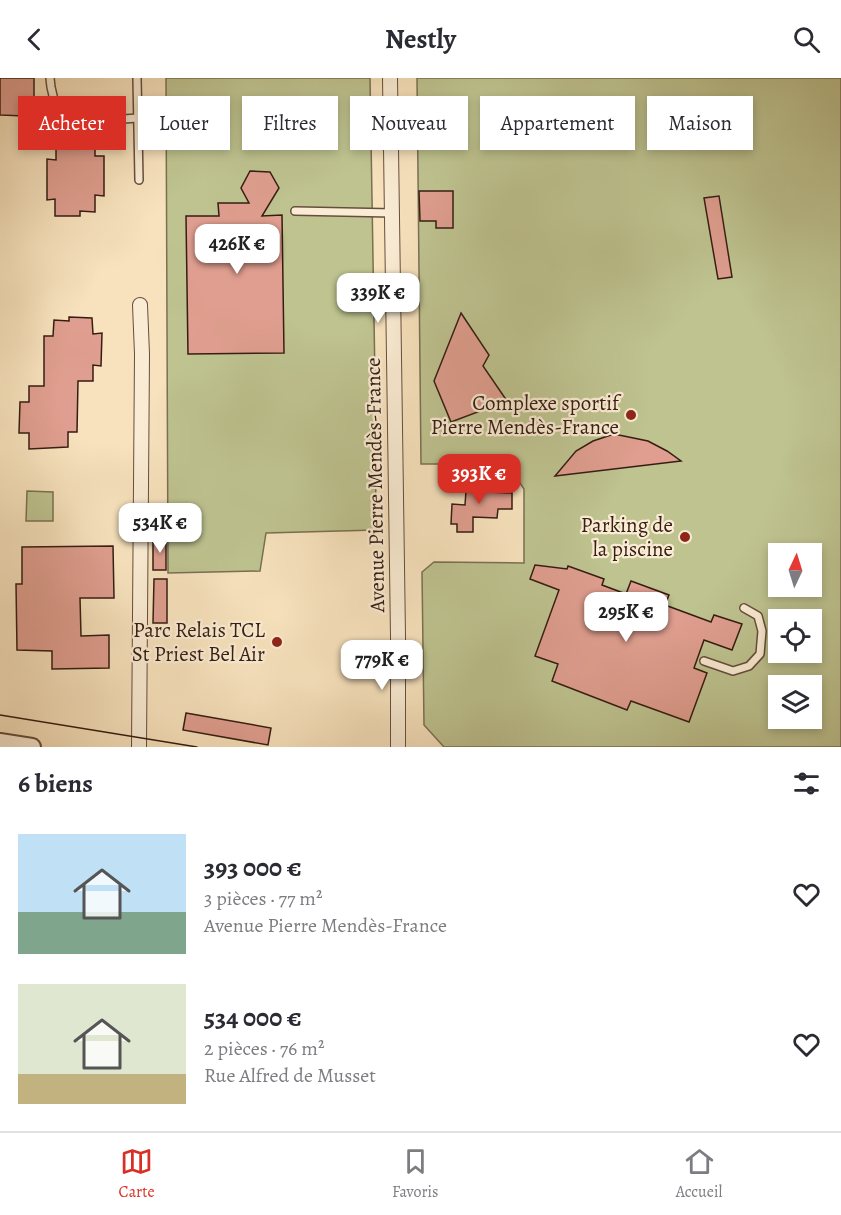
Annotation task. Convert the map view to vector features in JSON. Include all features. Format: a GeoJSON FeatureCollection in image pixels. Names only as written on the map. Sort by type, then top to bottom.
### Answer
{"type":"FeatureCollection","features":[{"type":"Feature","properties":{"kind":"street","name":"Avenue Pierre Mendès-France"},"geometry":{"type":"LineString","coordinates":[[390,78],[398,747]]}},
{"type":"Feature","properties":{"kind":"street"},"geometry":{"type":"LineString","coordinates":[[139,747],[142,354],[140,305]]}},
{"type":"Feature","properties":{"kind":"street"},"geometry":{"type":"LineString","coordinates":[[0,742],[24,746]]}},
{"type":"Feature","properties":{"kind":"lane"},"geometry":{"type":"LineString","coordinates":[[51,78],[57,113],[79,122],[138,117],[136,78]]}},
{"type":"Feature","properties":{"kind":"lane"},"geometry":{"type":"LineString","coordinates":[[139,150],[140,180]]}},
{"type":"Feature","properties":{"kind":"lane"},"geometry":{"type":"LineString","coordinates":[[295,211],[393,213]]}},
{"type":"Feature","properties":{"kind":"lane"},"geometry":{"type":"LineString","coordinates":[[704,661],[733,671],[749,666],[760,654],[762,631],[758,616],[744,608]]}},
{"type":"Feature","properties":{"kind":"green space"},"geometry":{"type":"Polygon","coordinates":[[[166,78],[370,78],[370,96],[350,96],[350,150],[371,150],[376,530],[266,533],[260,571],[168,573],[166,150],[230,150],[230,96],[166,96],[166,78]]]}},
{"type":"Feature","properties":{"kind":"green space","name":"Complexe sportif Pierre Mendès-France"},"geometry":{"type":"Polygon","coordinates":[[[417,78],[841,78],[841,747],[444,747],[424,725],[422,572],[434,562],[524,563],[524,489],[507,464],[421,464],[418,150],[468,150],[468,96],[417,96],[417,78]]]}},
{"type":"Feature","properties":{"kind":"green space"},"geometry":{"type":"Polygon","coordinates":[[[27,491],[53,492],[53,521],[26,521],[27,491]]]}},
{"type":"Feature","properties":{"kind":"building"},"geometry":{"type":"Polygon","coordinates":[[[0,78],[34,78],[34,96],[18,96],[18,116],[0,115],[0,78]]]}},
{"type":"Feature","properties":{"kind":"building"},"geometry":{"type":"Polygon","coordinates":[[[56,150],[95,150],[95,156],[104,156],[104,196],[95,195],[95,212],[80,211],[80,216],[55,216],[55,199],[47,200],[47,159],[56,160],[56,150]]]}},
{"type":"Feature","properties":{"kind":"building"},"geometry":{"type":"Polygon","coordinates":[[[250,171],[270,172],[279,188],[262,216],[282,215],[284,353],[188,354],[186,216],[219,216],[218,203],[249,203],[241,188],[250,171]]]}},
{"type":"Feature","properties":{"kind":"building"},"geometry":{"type":"Polygon","coordinates":[[[419,191],[453,191],[453,228],[436,228],[436,221],[420,221],[419,191]]]}},
{"type":"Feature","properties":{"kind":"building"},"geometry":{"type":"Polygon","coordinates":[[[719,196],[732,277],[718,279],[704,198],[719,196]]]}},
{"type":"Feature","properties":{"kind":"building"},"geometry":{"type":"Polygon","coordinates":[[[461,313],[489,355],[483,366],[507,401],[451,422],[434,381],[461,313]]]}},
{"type":"Feature","properties":{"kind":"building"},"geometry":{"type":"Polygon","coordinates":[[[69,317],[92,318],[93,334],[102,333],[101,366],[93,365],[93,381],[78,381],[77,432],[68,432],[68,447],[29,449],[29,433],[19,433],[20,402],[29,402],[29,386],[44,386],[44,336],[53,336],[54,320],[69,321],[69,317]]]}},
{"type":"Feature","properties":{"kind":"building"},"geometry":{"type":"Polygon","coordinates":[[[614,434],[648,441],[681,461],[555,476],[576,451],[593,441],[614,434]]]}},
{"type":"Feature","properties":{"kind":"building"},"geometry":{"type":"Polygon","coordinates":[[[471,477],[488,477],[488,492],[512,493],[512,509],[498,509],[497,518],[473,517],[473,532],[457,532],[457,524],[451,524],[452,504],[465,505],[466,491],[471,491],[471,477]]]}},
{"type":"Feature","properties":{"kind":"building"},"geometry":{"type":"Polygon","coordinates":[[[153,539],[166,539],[166,570],[153,570],[153,539]]]}},
{"type":"Feature","properties":{"kind":"building"},"geometry":{"type":"Polygon","coordinates":[[[113,546],[114,598],[80,598],[81,636],[109,635],[109,668],[52,669],[52,651],[17,650],[16,584],[22,584],[22,547],[113,546]]]}},
{"type":"Feature","properties":{"kind":"building"},"geometry":{"type":"Polygon","coordinates":[[[535,565],[567,569],[568,566],[604,579],[602,585],[626,594],[631,581],[669,595],[665,605],[711,622],[714,615],[742,624],[732,650],[704,640],[694,668],[707,673],[689,722],[631,701],[627,710],[552,681],[558,664],[535,656],[559,590],[530,579],[535,565]]]}},
{"type":"Feature","properties":{"kind":"building"},"geometry":{"type":"Polygon","coordinates":[[[154,579],[167,579],[167,623],[153,623],[154,579]]]}},
{"type":"Feature","properties":{"kind":"building"},"geometry":{"type":"Polygon","coordinates":[[[186,713],[271,728],[268,745],[183,730],[186,713]]]}},
{"type":"Feature","properties":{"kind":"tram line"},"geometry":{"type":"LineString","coordinates":[[0,715],[197,747]]}},
{"type":"Feature","properties":{"kind":"place","name":"Complexe sportif Pierre Mendès-France"},"geometry":{"type":"Point","coordinates":[631,415]}},
{"type":"Feature","properties":{"kind":"place","name":"Parking de la piscine"},"geometry":{"type":"Point","coordinates":[685,537]}},
{"type":"Feature","properties":{"kind":"place","name":"Parc Relais TCL St Priest Bel Air"},"geometry":{"type":"Point","coordinates":[277,642]}}]}
